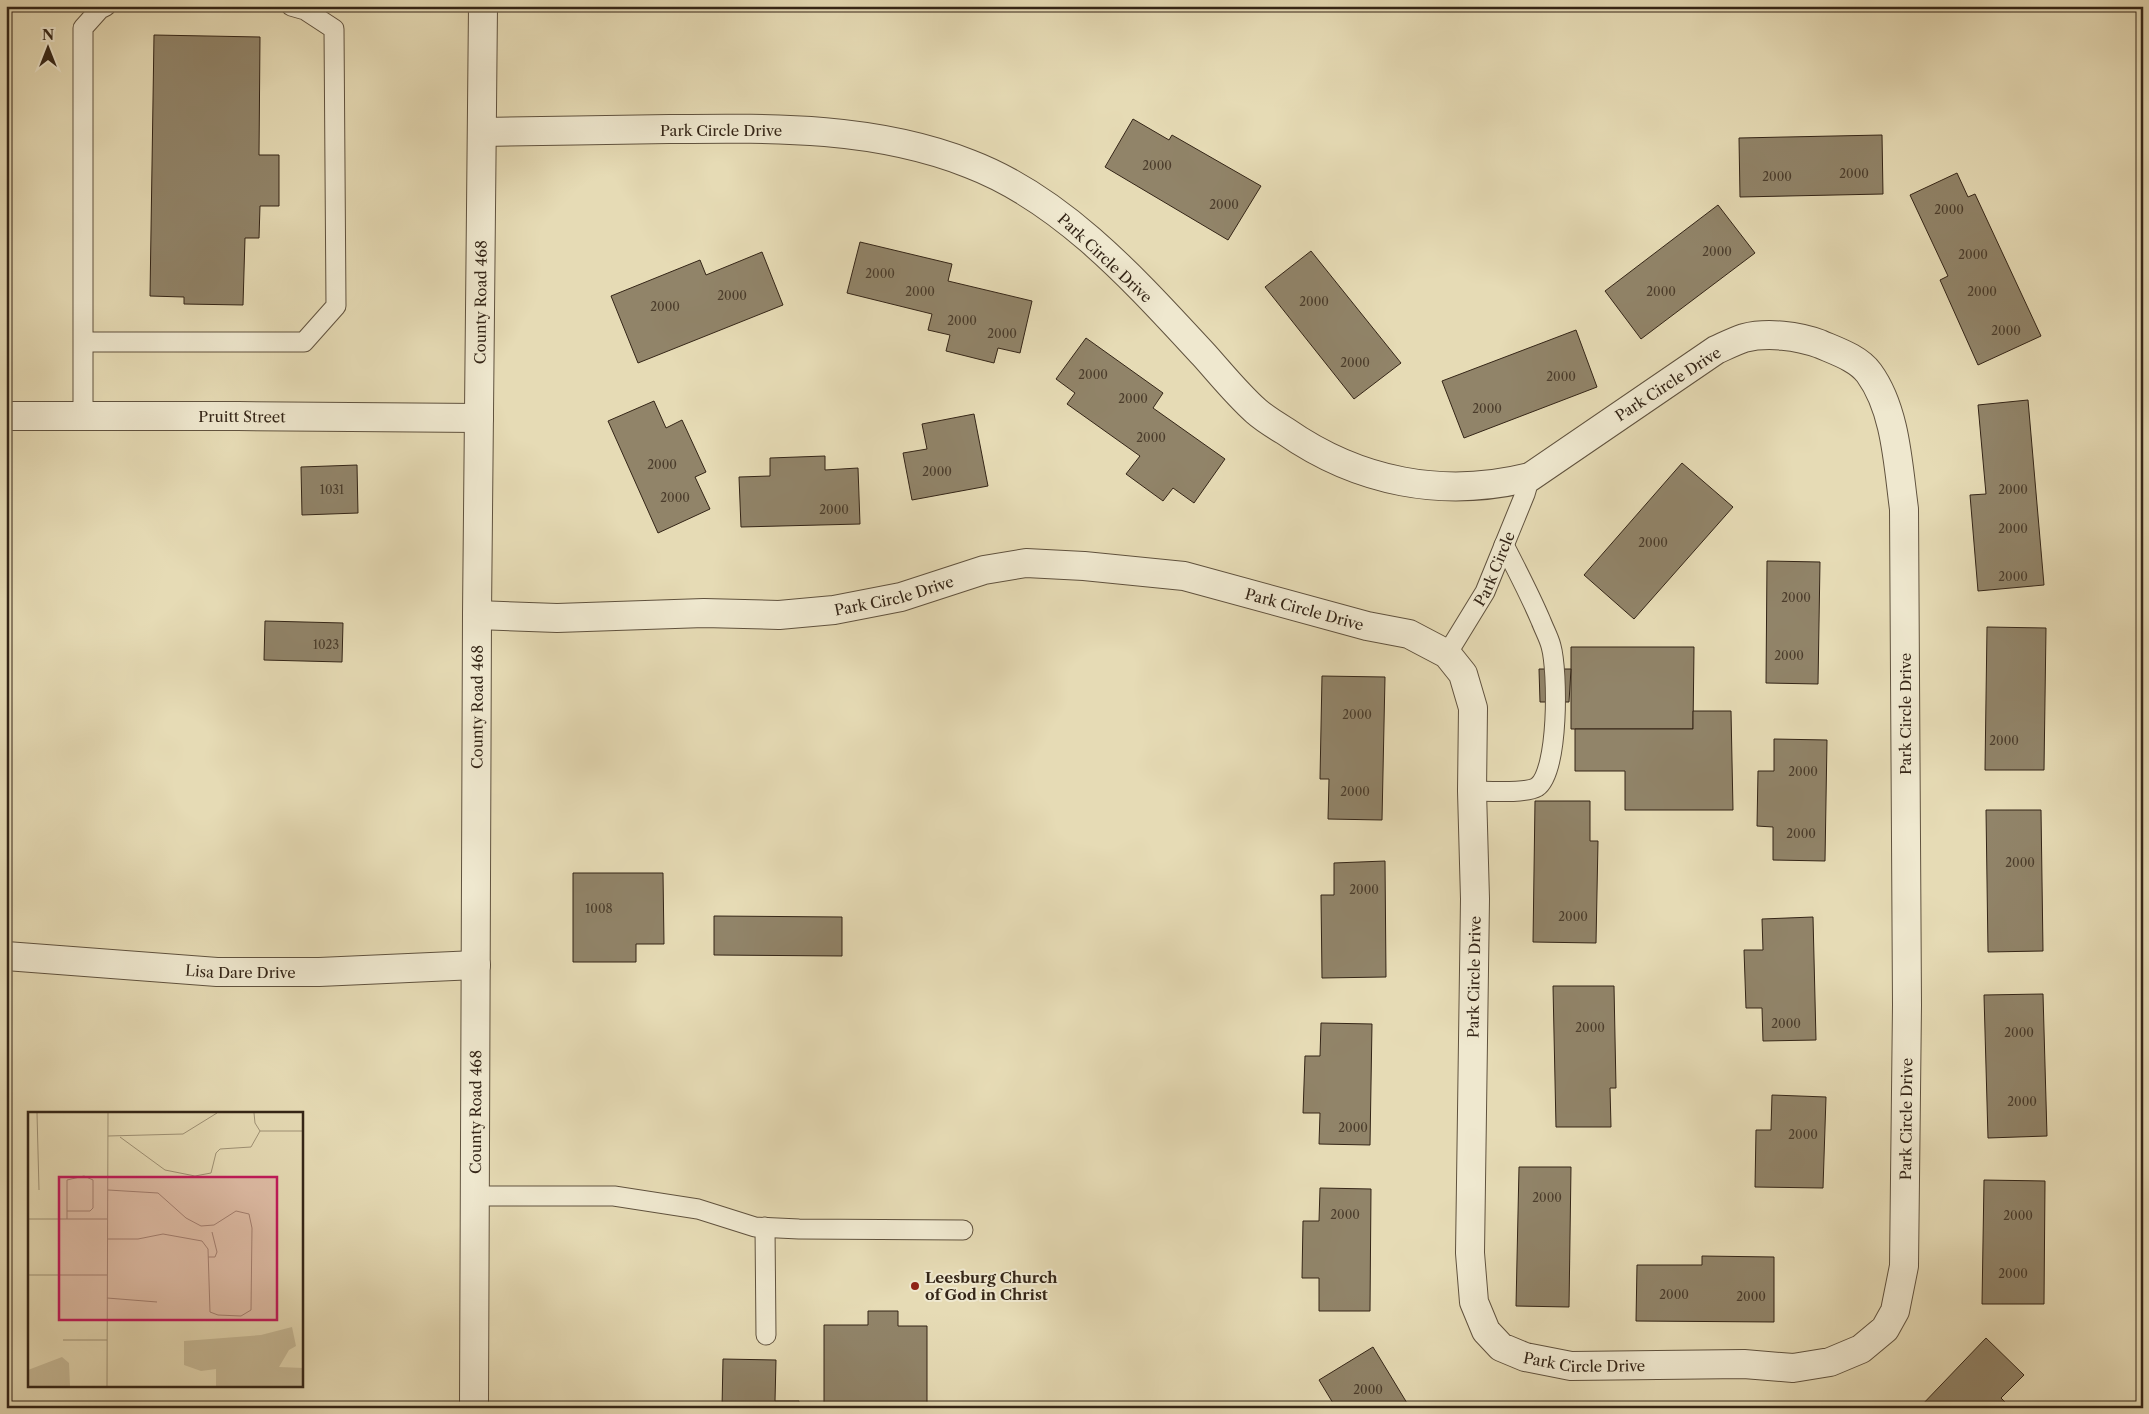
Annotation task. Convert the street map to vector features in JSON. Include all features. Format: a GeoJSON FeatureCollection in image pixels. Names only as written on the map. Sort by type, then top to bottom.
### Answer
{"type":"FeatureCollection","features":[{"type":"Feature","properties":{"kind":"street","name":"County Road 468"},"geometry":{"type":"LineString","coordinates":[[474,1408],[477,615],[483,6]]}},
{"type":"Feature","properties":{"kind":"street","name":"Park Circle Drive"},"geometry":{"type":"LineString","coordinates":[[477,615],[557,618],[704,613],[779,615],[834,610],[901,597],[984,570],[1026,563],[1184,576],[1367,626],[1409,634],[1447,654],[1462,674],[1473,708],[1472,791],[1475,899],[1470,1253],[1474,1302],[1486,1331],[1500,1347],[1525,1357],[1571,1366],[1744,1364],[1793,1368],[1830,1362],[1861,1349],[1885,1329],[1895,1311],[1904,1266],[1907,1005],[1904,509],[1896,444],[1882,396],[1868,372],[1843,353],[1806,339],[1773,336],[1745,338],[1716,350],[1530,477],[1500,485],[1445,487],[1400,482],[1350,468],[1302,443],[1256,411],[1158,306],[1072,224],[1031,195],[974,165],[927,148],[865,137],[761,128],[482,132]]}},
{"type":"Feature","properties":{"kind":"street","name":"Pruitt Street"},"geometry":{"type":"LineString","coordinates":[[6,416],[479,418]]}},
{"type":"Feature","properties":{"kind":"street","name":"Lisa Dare Drive"},"geometry":{"type":"LineString","coordinates":[[6,956],[217,972],[318,972],[476,965]]}},
{"type":"Feature","properties":{"kind":"lane"},"geometry":{"type":"LineString","coordinates":[[83,416],[83,28],[100,9],[106,6]]}},
{"type":"Feature","properties":{"kind":"lane"},"geometry":{"type":"LineString","coordinates":[[84,342],[304,342],[336,306],[334,29],[305,10],[291,6]]}},
{"type":"Feature","properties":{"kind":"lane","name":"Park Circle"},"geometry":{"type":"LineString","coordinates":[[1447,654],[1485,592],[1530,477]]}},
{"type":"Feature","properties":{"kind":"lane"},"geometry":{"type":"LineString","coordinates":[[1472,791],[1535,788],[1544,780],[1550,765],[1553,743],[1555,669],[1551,645],[1504,545]]}},
{"type":"Feature","properties":{"kind":"lane"},"geometry":{"type":"LineString","coordinates":[[475,1196],[614,1196],[698,1209],[755,1227],[765,1228],[963,1230]]}},
{"type":"Feature","properties":{"kind":"lane"},"geometry":{"type":"LineString","coordinates":[[765,1228],[766,1335]]}},
{"type":"Feature","properties":{"kind":"building"},"geometry":{"type":"Polygon","coordinates":[[[154,35],[260,37],[259,155],[279,155],[279,206],[260,206],[259,238],[245,238],[243,305],[184,304],[184,297],[150,296],[154,35]]]}},
{"type":"Feature","properties":{"kind":"building"},"geometry":{"type":"Polygon","coordinates":[[[1133,119],[1169,140],[1172,135],[1261,186],[1228,240],[1105,167],[1133,119]]]}},
{"type":"Feature","properties":{"kind":"building"},"geometry":{"type":"Polygon","coordinates":[[[1882,135],[1883,194],[1740,197],[1739,138],[1882,135]]]}},
{"type":"Feature","properties":{"kind":"building"},"geometry":{"type":"Polygon","coordinates":[[[1957,173],[1968,197],[1975,194],[2041,336],[1978,365],[1940,280],[1948,276],[1910,195],[1957,173]]]}},
{"type":"Feature","properties":{"kind":"building"},"geometry":{"type":"Polygon","coordinates":[[[1718,205],[1755,253],[1641,339],[1605,291],[1718,205]]]}},
{"type":"Feature","properties":{"kind":"building"},"geometry":{"type":"Polygon","coordinates":[[[860,242],[952,264],[948,281],[1032,301],[1020,353],[998,348],[994,363],[946,351],[950,335],[928,330],[932,314],[847,293],[860,242]]]}},
{"type":"Feature","properties":{"kind":"building"},"geometry":{"type":"Polygon","coordinates":[[[1311,251],[1401,363],[1354,399],[1265,287],[1311,251]]]}},
{"type":"Feature","properties":{"kind":"building"},"geometry":{"type":"Polygon","coordinates":[[[762,252],[783,305],[638,363],[611,296],[700,260],[706,275],[762,252]]]}},
{"type":"Feature","properties":{"kind":"building"},"geometry":{"type":"Polygon","coordinates":[[[1576,330],[1597,387],[1464,438],[1442,381],[1576,330]]]}},
{"type":"Feature","properties":{"kind":"building"},"geometry":{"type":"Polygon","coordinates":[[[1086,338],[1163,393],[1153,408],[1225,459],[1194,503],[1173,488],[1163,501],[1126,474],[1140,456],[1067,404],[1075,393],[1056,379],[1086,338]]]}},
{"type":"Feature","properties":{"kind":"building"},"geometry":{"type":"Polygon","coordinates":[[[2028,400],[2044,585],[1978,591],[1970,495],[1986,494],[1978,405],[2028,400]]]}},
{"type":"Feature","properties":{"kind":"building"},"geometry":{"type":"Polygon","coordinates":[[[654,401],[666,428],[682,420],[706,472],[695,477],[710,509],[658,533],[608,421],[654,401]]]}},
{"type":"Feature","properties":{"kind":"building"},"geometry":{"type":"Polygon","coordinates":[[[974,414],[988,486],[912,500],[903,453],[927,449],[922,424],[974,414]]]}},
{"type":"Feature","properties":{"kind":"building"},"geometry":{"type":"Polygon","coordinates":[[[825,456],[825,470],[858,468],[860,524],[741,527],[739,477],[770,476],[770,458],[825,456]]]}},
{"type":"Feature","properties":{"kind":"building"},"geometry":{"type":"Polygon","coordinates":[[[1682,463],[1733,507],[1634,619],[1584,575],[1682,463]]]}},
{"type":"Feature","properties":{"kind":"building"},"geometry":{"type":"Polygon","coordinates":[[[357,465],[358,513],[302,515],[301,467],[357,465]]]}},
{"type":"Feature","properties":{"kind":"building"},"geometry":{"type":"Polygon","coordinates":[[[1767,561],[1820,562],[1818,684],[1766,683],[1767,561]]]}},
{"type":"Feature","properties":{"kind":"building"},"geometry":{"type":"Polygon","coordinates":[[[265,621],[343,623],[342,662],[264,660],[265,621]]]}},
{"type":"Feature","properties":{"kind":"building"},"geometry":{"type":"Polygon","coordinates":[[[1987,627],[2046,628],[2044,770],[1985,770],[1987,627]]]}},
{"type":"Feature","properties":{"kind":"building"},"geometry":{"type":"Polygon","coordinates":[[[1571,647],[1694,647],[1693,729],[1571,729],[1571,647]]]}},
{"type":"Feature","properties":{"kind":"building"},"geometry":{"type":"Polygon","coordinates":[[[1539,669],[1571,669],[1569,702],[1540,702],[1539,669]]]}},
{"type":"Feature","properties":{"kind":"building"},"geometry":{"type":"Polygon","coordinates":[[[1322,676],[1385,677],[1382,820],[1328,819],[1329,779],[1320,779],[1322,676]]]}},
{"type":"Feature","properties":{"kind":"building"},"geometry":{"type":"Polygon","coordinates":[[[1693,711],[1731,711],[1733,810],[1625,810],[1625,771],[1575,771],[1575,729],[1693,729],[1693,711]]]}},
{"type":"Feature","properties":{"kind":"building"},"geometry":{"type":"Polygon","coordinates":[[[1774,739],[1827,740],[1825,861],[1773,860],[1773,827],[1757,826],[1758,771],[1774,771],[1774,739]]]}},
{"type":"Feature","properties":{"kind":"building"},"geometry":{"type":"Polygon","coordinates":[[[1535,801],[1590,801],[1590,841],[1598,841],[1596,943],[1533,942],[1535,801]]]}},
{"type":"Feature","properties":{"kind":"building"},"geometry":{"type":"Polygon","coordinates":[[[1986,810],[2041,810],[2043,951],[1988,952],[1986,810]]]}},
{"type":"Feature","properties":{"kind":"building"},"geometry":{"type":"Polygon","coordinates":[[[1385,861],[1386,977],[1322,978],[1321,895],[1334,895],[1334,863],[1385,861]]]}},
{"type":"Feature","properties":{"kind":"building"},"geometry":{"type":"Polygon","coordinates":[[[573,873],[663,873],[664,944],[636,944],[636,962],[573,962],[573,873]]]}},
{"type":"Feature","properties":{"kind":"building"},"geometry":{"type":"Polygon","coordinates":[[[714,916],[842,917],[842,956],[714,955],[714,916]]]}},
{"type":"Feature","properties":{"kind":"building"},"geometry":{"type":"Polygon","coordinates":[[[1813,917],[1816,1040],[1763,1041],[1762,1008],[1746,1008],[1744,950],[1763,950],[1762,919],[1813,917]]]}},
{"type":"Feature","properties":{"kind":"building"},"geometry":{"type":"Polygon","coordinates":[[[1553,986],[1614,986],[1616,1088],[1610,1088],[1611,1127],[1556,1127],[1553,986]]]}},
{"type":"Feature","properties":{"kind":"building"},"geometry":{"type":"Polygon","coordinates":[[[2043,994],[2047,1136],[1988,1138],[1984,995],[2043,994]]]}},
{"type":"Feature","properties":{"kind":"building"},"geometry":{"type":"Polygon","coordinates":[[[1321,1023],[1372,1024],[1370,1145],[1319,1144],[1320,1113],[1303,1113],[1305,1056],[1320,1056],[1321,1023]]]}},
{"type":"Feature","properties":{"kind":"building"},"geometry":{"type":"Polygon","coordinates":[[[1772,1095],[1826,1097],[1823,1188],[1755,1187],[1756,1130],[1771,1130],[1772,1095]]]}},
{"type":"Feature","properties":{"kind":"building"},"geometry":{"type":"Polygon","coordinates":[[[1519,1167],[1571,1167],[1569,1307],[1516,1306],[1519,1167]]]}},
{"type":"Feature","properties":{"kind":"building"},"geometry":{"type":"Polygon","coordinates":[[[1984,1180],[2045,1181],[2044,1304],[1982,1304],[1984,1180]]]}},
{"type":"Feature","properties":{"kind":"building"},"geometry":{"type":"Polygon","coordinates":[[[1320,1188],[1371,1189],[1370,1311],[1319,1311],[1319,1278],[1302,1278],[1303,1221],[1319,1221],[1320,1188]]]}},
{"type":"Feature","properties":{"kind":"building"},"geometry":{"type":"Polygon","coordinates":[[[1702,1256],[1774,1257],[1774,1322],[1636,1321],[1637,1265],[1702,1265],[1702,1256]]]}},
{"type":"Feature","properties":{"kind":"building"},"geometry":{"type":"Polygon","coordinates":[[[868,1311],[898,1311],[898,1326],[927,1326],[927,1408],[824,1408],[824,1325],[868,1325],[868,1311]]]}},
{"type":"Feature","properties":{"kind":"building"},"geometry":{"type":"Polygon","coordinates":[[[1986,1338],[2024,1375],[2001,1398],[2011,1408],[1919,1408],[1986,1338]]]}},
{"type":"Feature","properties":{"kind":"building"},"geometry":{"type":"Polygon","coordinates":[[[1373,1347],[1410,1408],[1336,1408],[1319,1380],[1373,1347]]]}},
{"type":"Feature","properties":{"kind":"building"},"geometry":{"type":"Polygon","coordinates":[[[723,1359],[776,1360],[775,1401],[799,1401],[799,1408],[722,1408],[723,1359]]]}},
{"type":"Feature","properties":{"kind":"place","name":"Leesburg Church of God in Christ"},"geometry":{"type":"Point","coordinates":[915,1286]}}]}
